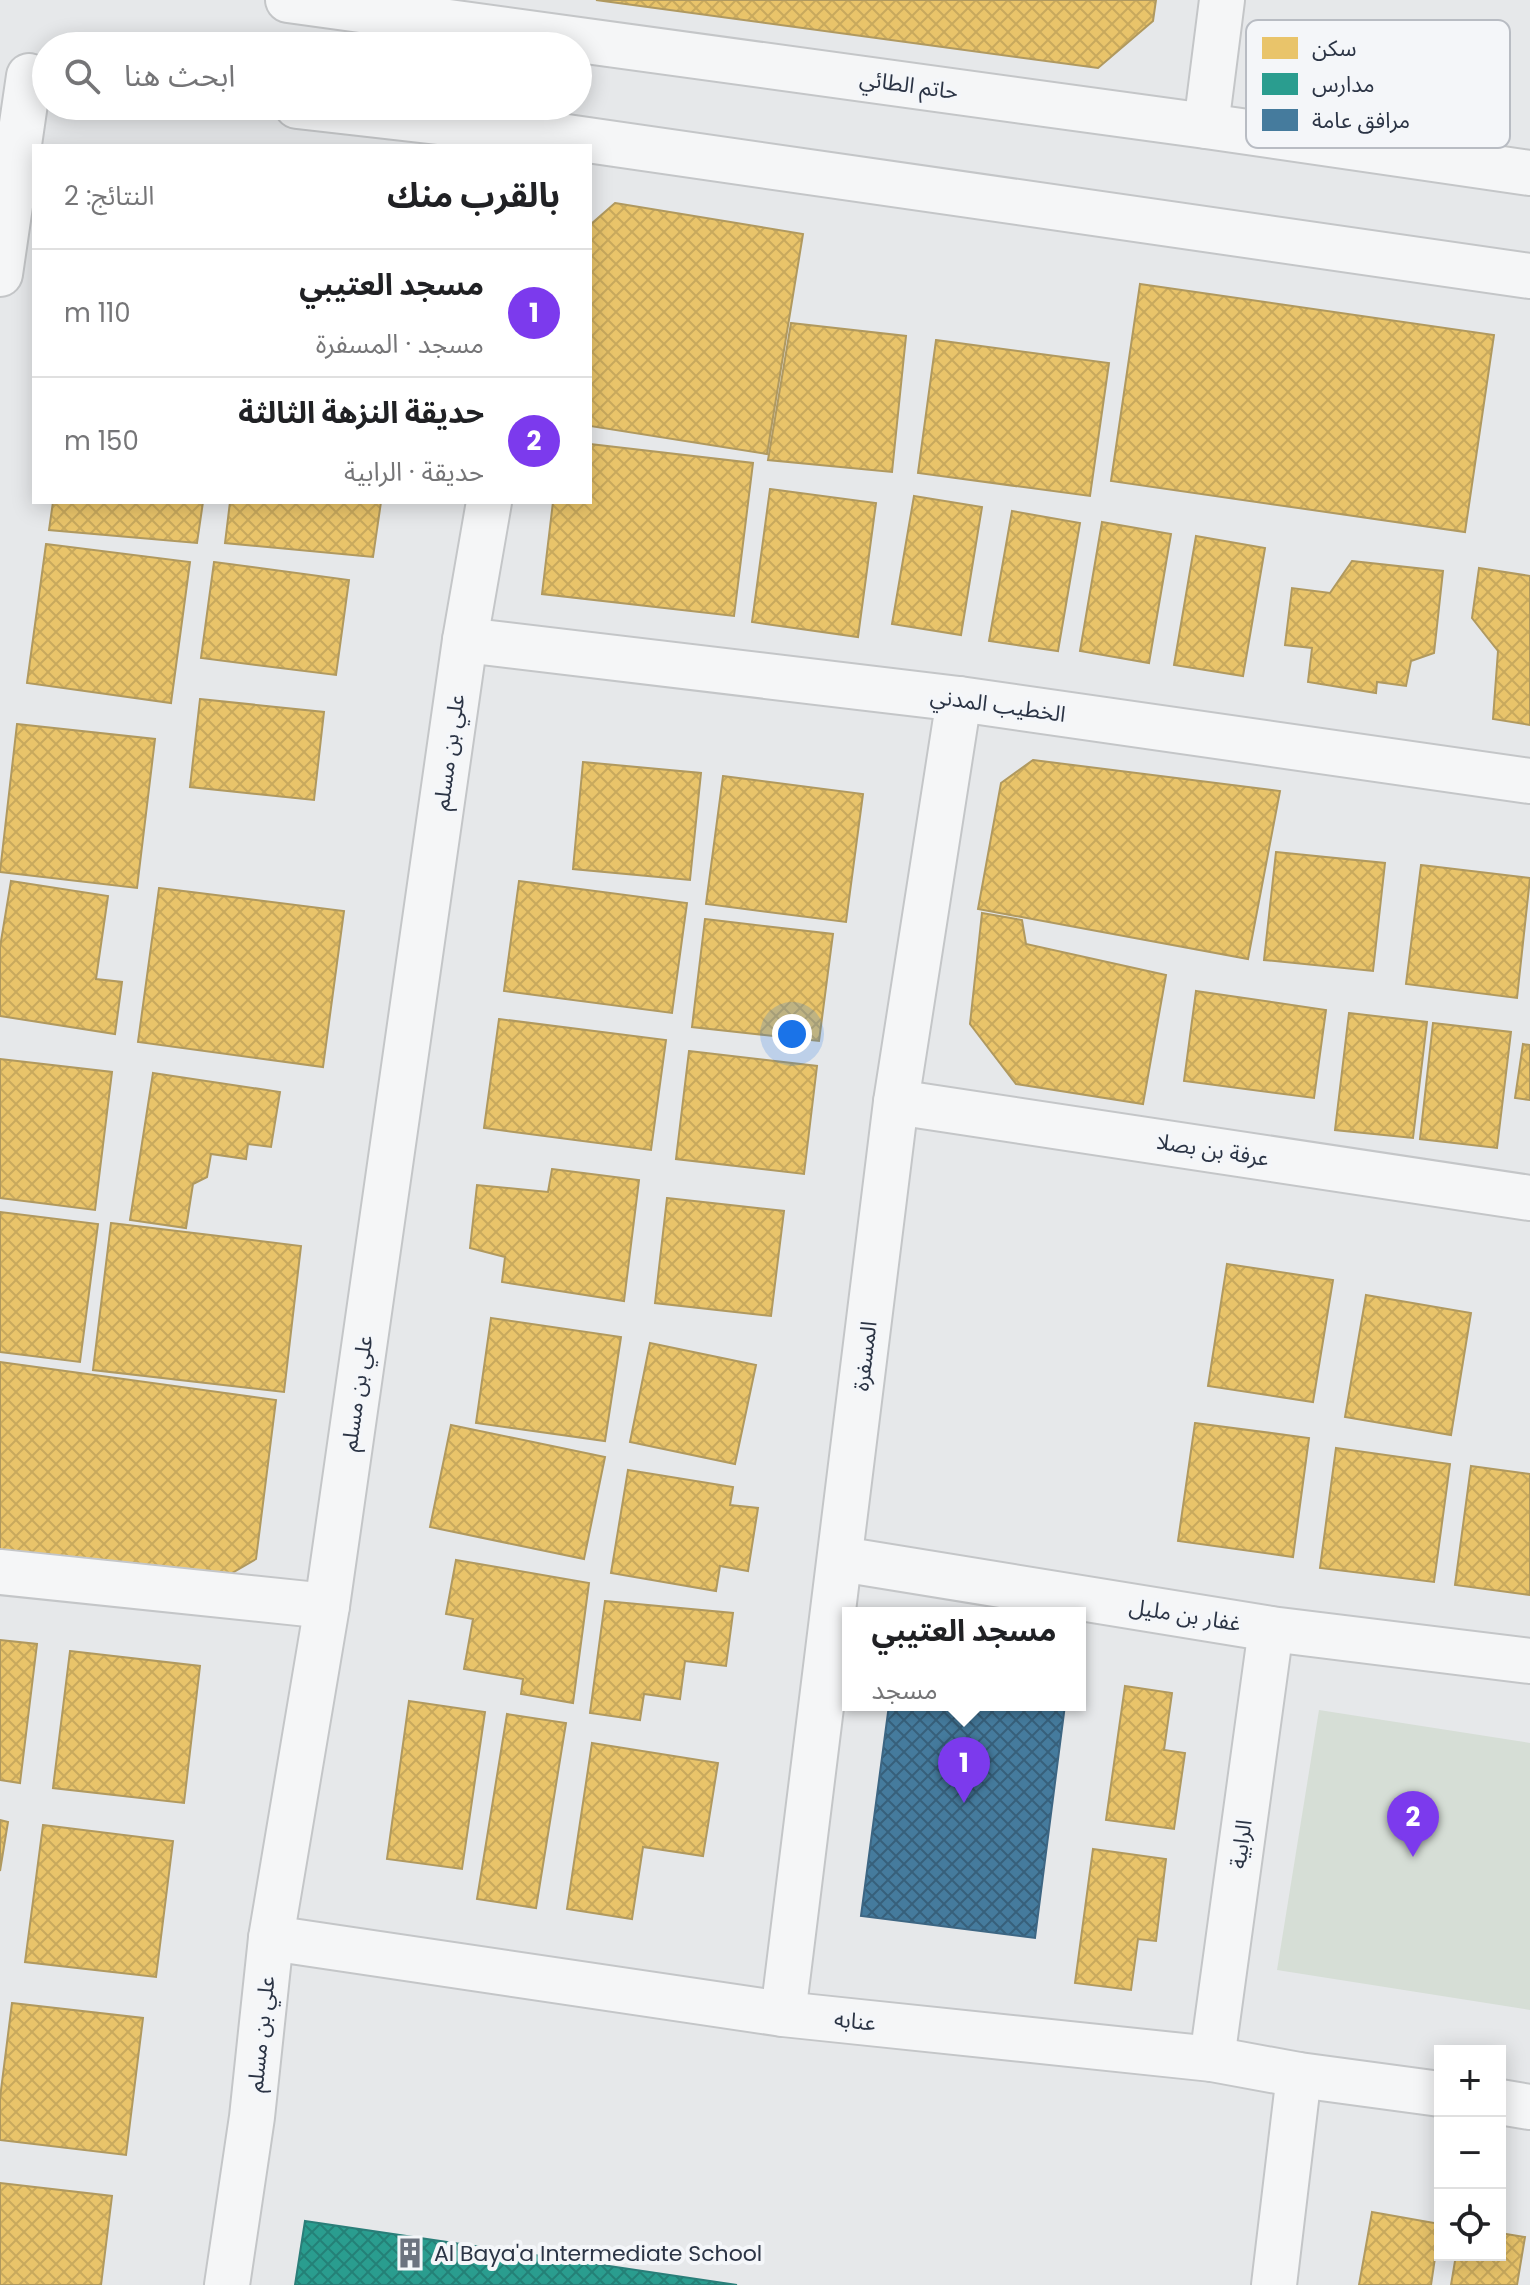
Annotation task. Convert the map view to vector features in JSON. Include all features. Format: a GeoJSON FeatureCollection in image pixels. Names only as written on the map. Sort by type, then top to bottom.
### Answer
{"type":"FeatureCollection","features":[{"type":"Feature","properties":{"kind":"street","name":"حاتم الطائي"},"geometry":{"type":"LineString","coordinates":[[288,0],[521,32]]}},
{"type":"Feature","properties":{"kind":"street"},"geometry":{"type":"LineString","coordinates":[[1206,126],[1222,0]]}},
{"type":"Feature","properties":{"kind":"street","name":"حاتم الطائي"},"geometry":{"type":"LineString","coordinates":[[592,42],[1246,132]]}},
{"type":"Feature","properties":{"kind":"street"},"geometry":{"type":"LineString","coordinates":[[0,274],[7,165],[25,75]]}},
{"type":"Feature","properties":{"kind":"street"},"geometry":{"type":"LineString","coordinates":[[402,120],[581,144]]}},
{"type":"Feature","properties":{"kind":"street"},"geometry":{"type":"LineString","coordinates":[[592,146],[1530,276]]}},
{"type":"Feature","properties":{"kind":"street","name":"حاتم الطائي"},"geometry":{"type":"LineString","coordinates":[[1358,148],[1530,173]]}},
{"type":"Feature","properties":{"kind":"street","name":"علي بن مسلم"},"geometry":{"type":"LineString","coordinates":[[227,2285],[252,2117],[271,1938],[327,1606],[465,640],[489,504]]}},
{"type":"Feature","properties":{"kind":"street","name":"الخطيب المدني"},"geometry":{"type":"LineString","coordinates":[[465,640],[959,699],[1530,781]]}},
{"type":"Feature","properties":{"kind":"street","name":"المسفرة"},"geometry":{"type":"LineString","coordinates":[[783,2014],[896,1102],[959,699]]}},
{"type":"Feature","properties":{"kind":"street","name":"عرفة بن بصلا"},"geometry":{"type":"LineString","coordinates":[[896,1102],[1530,1198]]}},
{"type":"Feature","properties":{"kind":"street","name":"غفار بن مليل"},"geometry":{"type":"LineString","coordinates":[[841,1559],[1271,1629],[1530,1661]]}},
{"type":"Feature","properties":{"kind":"street"},"geometry":{"type":"LineString","coordinates":[[0,1572],[327,1606]]}},
{"type":"Feature","properties":{"kind":"street","name":"الرابية"},"geometry":{"type":"LineString","coordinates":[[1212,2059],[1271,1629]]}},
{"type":"Feature","properties":{"kind":"street","name":"عنابه"},"geometry":{"type":"LineString","coordinates":[[271,1938],[783,2014],[1212,2059],[1299,2075],[1434,2093]]}},
{"type":"Feature","properties":{"kind":"street"},"geometry":{"type":"LineString","coordinates":[[1274,2285],[1299,2075]]}},
{"type":"Feature","properties":{"kind":"street"},"geometry":{"type":"LineString","coordinates":[[1506,2103],[1530,2107]]}},
{"type":"Feature","properties":{"kind":"shaded area"},"geometry":{"type":"Polygon","coordinates":[[[1319,1710],[1530,1743],[1530,2010],[1277,1970],[1319,1710]]]}},
{"type":"Feature","properties":{"kind":"building: سكن"},"geometry":{"type":"Polygon","coordinates":[[[596,0],[1156,0],[1153,21],[1098,68],[596,0]]]}},
{"type":"Feature","properties":{"kind":"building: سكن"},"geometry":{"type":"Polygon","coordinates":[[[615,203],[803,234],[767,454],[592,426],[592,223],[615,203]]]}},
{"type":"Feature","properties":{"kind":"building: سكن"},"geometry":{"type":"Polygon","coordinates":[[[1140,284],[1494,335],[1465,532],[1111,481],[1140,284]]]}},
{"type":"Feature","properties":{"kind":"building: سكن"},"geometry":{"type":"Polygon","coordinates":[[[791,323],[906,336],[892,472],[768,460],[791,323]]]}},
{"type":"Feature","properties":{"kind":"building: سكن"},"geometry":{"type":"Polygon","coordinates":[[[936,340],[1109,363],[1090,496],[918,473],[936,340]]]}},
{"type":"Feature","properties":{"kind":"building: سكن"},"geometry":{"type":"Polygon","coordinates":[[[592,444],[753,463],[734,616],[542,594],[553,504],[592,504],[592,444]]]}},
{"type":"Feature","properties":{"kind":"building: سكن"},"geometry":{"type":"Polygon","coordinates":[[[770,489],[876,503],[858,637],[752,622],[770,489]]]}},
{"type":"Feature","properties":{"kind":"building: سكن"},"geometry":{"type":"Polygon","coordinates":[[[914,496],[982,507],[961,635],[892,624],[914,496]]]}},
{"type":"Feature","properties":{"kind":"building: سكن"},"geometry":{"type":"Polygon","coordinates":[[[53,504],[203,504],[197,543],[49,530],[53,504]]]}},
{"type":"Feature","properties":{"kind":"building: سكن"},"geometry":{"type":"Polygon","coordinates":[[[230,504],[381,504],[373,557],[225,543],[230,504]]]}},
{"type":"Feature","properties":{"kind":"building: سكن"},"geometry":{"type":"Polygon","coordinates":[[[1012,511],[1080,523],[1058,651],[989,641],[1012,511]]]}},
{"type":"Feature","properties":{"kind":"building: سكن"},"geometry":{"type":"Polygon","coordinates":[[[1102,522],[1171,534],[1149,663],[1080,651],[1102,522]]]}},
{"type":"Feature","properties":{"kind":"building: سكن"},"geometry":{"type":"Polygon","coordinates":[[[1196,536],[1265,548],[1243,676],[1174,665],[1196,536]]]}},
{"type":"Feature","properties":{"kind":"building: سكن"},"geometry":{"type":"Polygon","coordinates":[[[46,544],[190,562],[171,703],[27,683],[46,544]]]}},
{"type":"Feature","properties":{"kind":"building: سكن"},"geometry":{"type":"Polygon","coordinates":[[[1352,561],[1443,571],[1434,653],[1411,661],[1406,686],[1377,682],[1376,693],[1308,682],[1312,648],[1285,645],[1292,588],[1330,593],[1352,561]]]}},
{"type":"Feature","properties":{"kind":"building: سكن"},"geometry":{"type":"Polygon","coordinates":[[[214,562],[349,580],[336,675],[201,658],[214,562]]]}},
{"type":"Feature","properties":{"kind":"building: سكن"},"geometry":{"type":"Polygon","coordinates":[[[1479,568],[1530,576],[1530,725],[1493,719],[1498,651],[1472,618],[1479,568]]]}},
{"type":"Feature","properties":{"kind":"building: سكن"},"geometry":{"type":"Polygon","coordinates":[[[200,699],[324,712],[314,800],[190,787],[200,699]]]}},
{"type":"Feature","properties":{"kind":"building: سكن"},"geometry":{"type":"Polygon","coordinates":[[[17,724],[155,739],[137,888],[0,872],[17,724]]]}},
{"type":"Feature","properties":{"kind":"building: سكن"},"geometry":{"type":"Polygon","coordinates":[[[1033,760],[1280,791],[1248,959],[978,909],[1001,783],[1033,760]]]}},
{"type":"Feature","properties":{"kind":"building: سكن"},"geometry":{"type":"Polygon","coordinates":[[[583,762],[701,773],[690,880],[573,869],[583,762]]]}},
{"type":"Feature","properties":{"kind":"building: سكن"},"geometry":{"type":"Polygon","coordinates":[[[723,776],[863,794],[846,922],[706,904],[723,776]]]}},
{"type":"Feature","properties":{"kind":"building: سكن"},"geometry":{"type":"Polygon","coordinates":[[[1276,852],[1385,863],[1373,971],[1264,960],[1276,852]]]}},
{"type":"Feature","properties":{"kind":"building: سكن"},"geometry":{"type":"Polygon","coordinates":[[[1421,865],[1530,878],[1517,998],[1406,984],[1421,865]]]}},
{"type":"Feature","properties":{"kind":"building: سكن"},"geometry":{"type":"Polygon","coordinates":[[[11,881],[108,896],[96,979],[122,982],[115,1034],[0,1016],[0,947],[11,881]]]}},
{"type":"Feature","properties":{"kind":"building: سكن"},"geometry":{"type":"Polygon","coordinates":[[[519,881],[687,903],[672,1013],[504,991],[519,881]]]}},
{"type":"Feature","properties":{"kind":"building: سكن"},"geometry":{"type":"Polygon","coordinates":[[[159,888],[344,911],[323,1067],[138,1042],[159,888]]]}},
{"type":"Feature","properties":{"kind":"building: سكن"},"geometry":{"type":"Polygon","coordinates":[[[982,913],[1022,920],[1026,944],[1166,975],[1143,1104],[1016,1084],[970,1024],[982,913]]]}},
{"type":"Feature","properties":{"kind":"building: سكن"},"geometry":{"type":"Polygon","coordinates":[[[705,919],[833,934],[819,1041],[692,1027],[705,919]]]}},
{"type":"Feature","properties":{"kind":"building: سكن"},"geometry":{"type":"Polygon","coordinates":[[[1196,991],[1326,1010],[1314,1098],[1184,1081],[1196,991]]]}},
{"type":"Feature","properties":{"kind":"building: سكن"},"geometry":{"type":"Polygon","coordinates":[[[1349,1013],[1427,1022],[1413,1138],[1335,1130],[1349,1013]]]}},
{"type":"Feature","properties":{"kind":"building: سكن"},"geometry":{"type":"Polygon","coordinates":[[[499,1019],[666,1040],[651,1150],[484,1128],[499,1019]]]}},
{"type":"Feature","properties":{"kind":"building: سكن"},"geometry":{"type":"Polygon","coordinates":[[[1433,1023],[1511,1032],[1497,1148],[1420,1139],[1433,1023]]]}},
{"type":"Feature","properties":{"kind":"building: سكن"},"geometry":{"type":"Polygon","coordinates":[[[1523,1044],[1530,1045],[1530,1100],[1515,1098],[1523,1044]]]}},
{"type":"Feature","properties":{"kind":"building: سكن"},"geometry":{"type":"Polygon","coordinates":[[[689,1051],[817,1066],[804,1174],[676,1159],[689,1051]]]}},
{"type":"Feature","properties":{"kind":"building: سكن"},"geometry":{"type":"Polygon","coordinates":[[[0,1059],[112,1072],[95,1210],[0,1198],[0,1059]]]}},
{"type":"Feature","properties":{"kind":"building: سكن"},"geometry":{"type":"Polygon","coordinates":[[[153,1073],[280,1092],[271,1147],[248,1144],[246,1159],[211,1154],[207,1177],[193,1184],[186,1228],[130,1220],[153,1073]]]}},
{"type":"Feature","properties":{"kind":"building: سكن"},"geometry":{"type":"Polygon","coordinates":[[[552,1169],[639,1180],[624,1301],[502,1282],[505,1257],[470,1248],[477,1185],[548,1192],[552,1169]]]}},
{"type":"Feature","properties":{"kind":"building: سكن"},"geometry":{"type":"Polygon","coordinates":[[[667,1198],[784,1211],[771,1316],[655,1303],[667,1198]]]}},
{"type":"Feature","properties":{"kind":"building: سكن"},"geometry":{"type":"Polygon","coordinates":[[[0,1212],[98,1224],[80,1362],[0,1352],[0,1212]]]}},
{"type":"Feature","properties":{"kind":"building: سكن"},"geometry":{"type":"Polygon","coordinates":[[[111,1223],[301,1246],[284,1392],[93,1370],[111,1223]]]}},
{"type":"Feature","properties":{"kind":"building: سكن"},"geometry":{"type":"Polygon","coordinates":[[[1227,1264],[1333,1280],[1313,1402],[1208,1386],[1227,1264]]]}},
{"type":"Feature","properties":{"kind":"building: سكن"},"geometry":{"type":"Polygon","coordinates":[[[1366,1295],[1471,1313],[1451,1435],[1345,1417],[1366,1295]]]}},
{"type":"Feature","properties":{"kind":"building: سكن"},"geometry":{"type":"Polygon","coordinates":[[[491,1318],[621,1337],[605,1441],[476,1423],[491,1318]]]}},
{"type":"Feature","properties":{"kind":"building: سكن"},"geometry":{"type":"Polygon","coordinates":[[[650,1343],[756,1365],[735,1464],[630,1442],[650,1343]]]}},
{"type":"Feature","properties":{"kind":"building: سكن"},"geometry":{"type":"Polygon","coordinates":[[[0,1362],[276,1400],[256,1559],[220,1580],[0,1553],[0,1362]]]}},
{"type":"Feature","properties":{"kind":"building: سكن"},"geometry":{"type":"Polygon","coordinates":[[[1195,1423],[1309,1438],[1293,1557],[1178,1541],[1195,1423]]]}},
{"type":"Feature","properties":{"kind":"building: سكن"},"geometry":{"type":"Polygon","coordinates":[[[451,1425],[605,1457],[584,1559],[430,1527],[451,1425]]]}},
{"type":"Feature","properties":{"kind":"building: سكن"},"geometry":{"type":"Polygon","coordinates":[[[1336,1448],[1450,1464],[1434,1582],[1320,1568],[1336,1448]]]}},
{"type":"Feature","properties":{"kind":"building: سكن"},"geometry":{"type":"Polygon","coordinates":[[[1471,1466],[1530,1474],[1530,1595],[1455,1585],[1471,1466]]]}},
{"type":"Feature","properties":{"kind":"building: سكن"},"geometry":{"type":"Polygon","coordinates":[[[628,1470],[733,1487],[730,1505],[758,1508],[748,1571],[720,1566],[716,1591],[611,1573],[628,1470]]]}},
{"type":"Feature","properties":{"kind":"building: سكن"},"geometry":{"type":"Polygon","coordinates":[[[456,1560],[589,1583],[573,1703],[521,1694],[523,1679],[464,1669],[473,1619],[446,1614],[456,1560]]]}},
{"type":"Feature","properties":{"kind":"building: سكن"},"geometry":{"type":"Polygon","coordinates":[[[605,1601],[733,1613],[726,1666],[685,1661],[680,1699],[644,1694],[640,1720],[590,1713],[605,1601]]]}},
{"type":"Feature","properties":{"kind":"building: سكن"},"geometry":{"type":"Polygon","coordinates":[[[0,1640],[37,1644],[20,1783],[0,1780],[0,1640]]]}},
{"type":"Feature","properties":{"kind":"building: سكن"},"geometry":{"type":"Polygon","coordinates":[[[70,1651],[200,1666],[184,1803],[53,1788],[70,1651]]]}},
{"type":"Feature","properties":{"kind":"building: سكن"},"geometry":{"type":"Polygon","coordinates":[[[1125,1686],[1172,1693],[1164,1750],[1185,1753],[1174,1829],[1106,1820],[1125,1686]]]}},
{"type":"Feature","properties":{"kind":"building: سكن"},"geometry":{"type":"Polygon","coordinates":[[[409,1701],[485,1712],[462,1869],[387,1859],[409,1701]]]}},
{"type":"Feature","properties":{"kind":"building: سكن"},"geometry":{"type":"Polygon","coordinates":[[[507,1714],[566,1723],[536,1908],[477,1899],[507,1714]]]}},
{"type":"Feature","properties":{"kind":"building: سكن"},"geometry":{"type":"Polygon","coordinates":[[[592,1743],[718,1763],[703,1856],[643,1847],[632,1919],[567,1909],[592,1743]]]}},
{"type":"Feature","properties":{"kind":"building: سكن"},"geometry":{"type":"Polygon","coordinates":[[[0,1820],[8,1822],[0,1871],[0,1820]]]}},
{"type":"Feature","properties":{"kind":"building: سكن"},"geometry":{"type":"Polygon","coordinates":[[[43,1825],[173,1841],[156,1977],[25,1962],[43,1825]]]}},
{"type":"Feature","properties":{"kind":"building: سكن"},"geometry":{"type":"Polygon","coordinates":[[[1093,1849],[1166,1859],[1156,1941],[1138,1939],[1131,1990],[1075,1983],[1093,1849]]]}},
{"type":"Feature","properties":{"kind":"building: سكن"},"geometry":{"type":"Polygon","coordinates":[[[12,2003],[143,2018],[126,2155],[0,2140],[0,2098],[12,2003]]]}},
{"type":"Feature","properties":{"kind":"building: سكن"},"geometry":{"type":"Polygon","coordinates":[[[0,2183],[112,2196],[101,2285],[0,2285],[0,2183]]]}},
{"type":"Feature","properties":{"kind":"building: سكن"},"geometry":{"type":"Polygon","coordinates":[[[1372,2212],[1434,2223],[1431,2285],[1359,2285],[1372,2212]]]}},
{"type":"Feature","properties":{"kind":"building: سكن"},"geometry":{"type":"Polygon","coordinates":[[[1506,2234],[1525,2237],[1517,2285],[1451,2285],[1455,2261],[1506,2261],[1506,2234]]]}},
{"type":"Feature","properties":{"kind":"building: مدارس","name":"Al Baya'a Intermediate School"},"geometry":{"type":"Polygon","coordinates":[[[305,2221],[737,2285],[295,2285],[305,2221]]]}},
{"type":"Feature","properties":{"kind":"building: مرافق عامة"},"geometry":{"type":"Polygon","coordinates":[[[888,1711],[1064,1711],[1035,1938],[861,1916],[888,1711]]]}},
{"type":"Feature","properties":{"kind":"place","name":"مسجد العتيبي"},"geometry":{"type":"Point","coordinates":[964,1803]}},
{"type":"Feature","properties":{"kind":"place","name":"حديقة النزهة الثالثة"},"geometry":{"type":"Point","coordinates":[1413,1857]}},
{"type":"Feature","properties":{"kind":"place","name":"Al Baya'a Intermediate School"},"geometry":{"type":"Point","coordinates":[410,2253]}}]}
